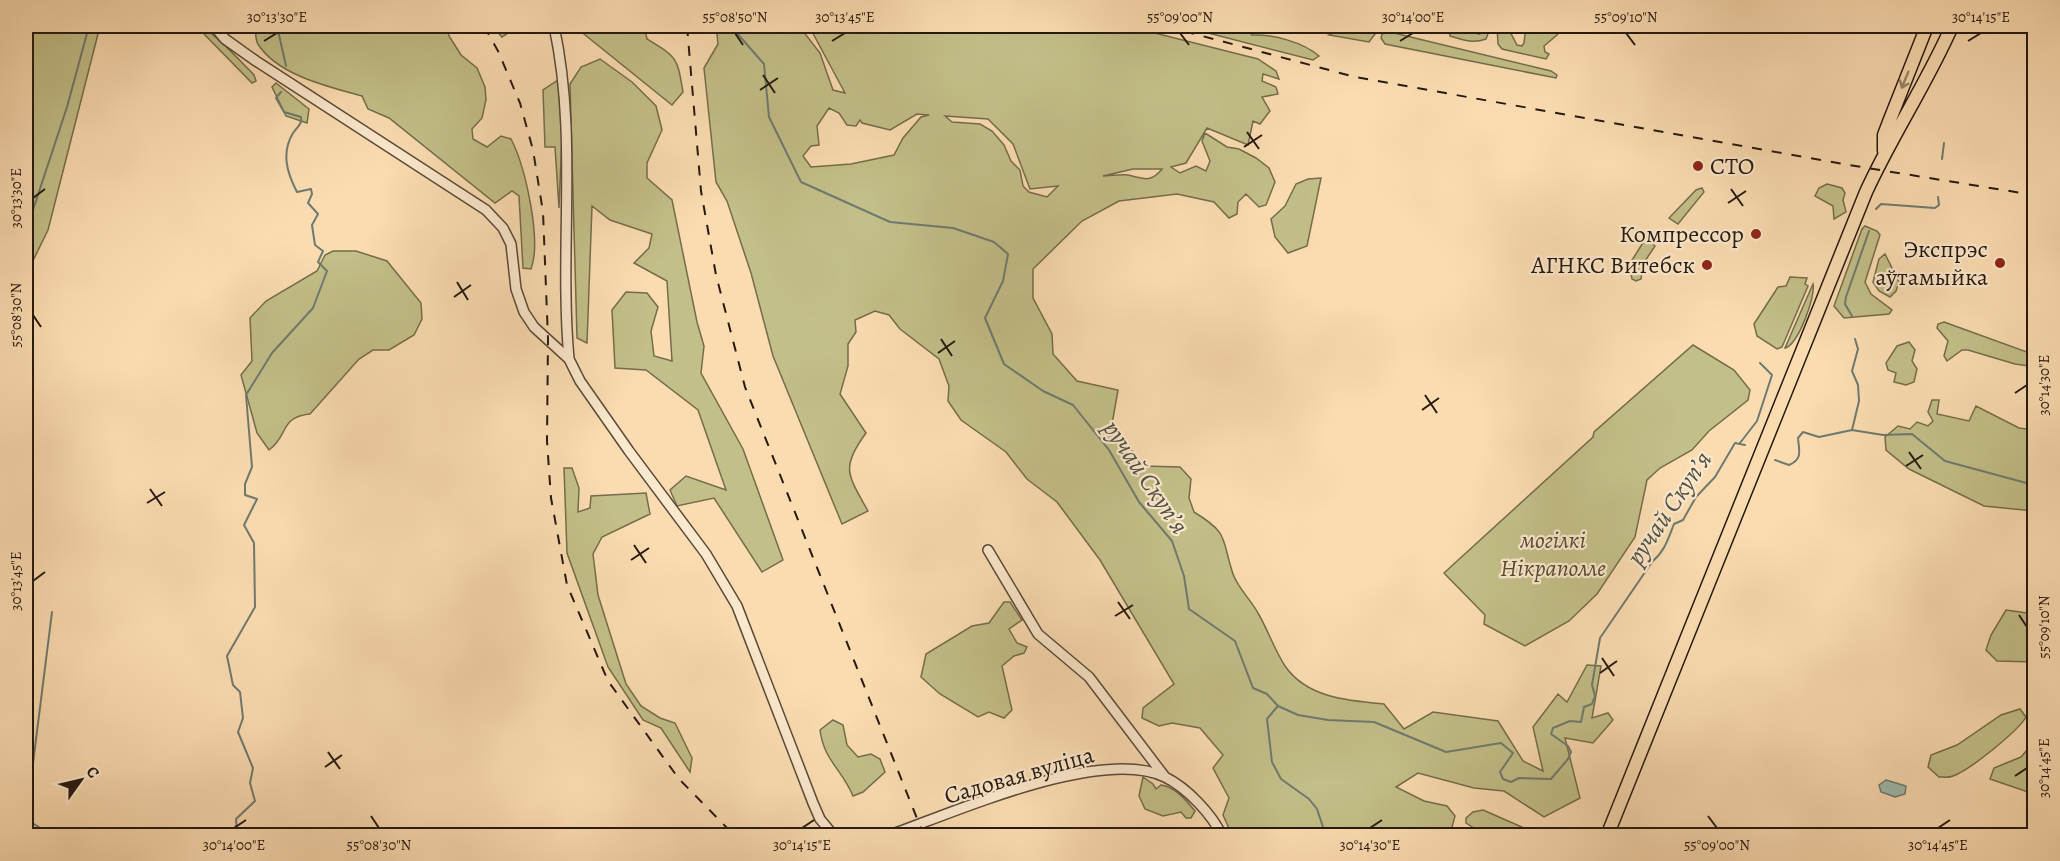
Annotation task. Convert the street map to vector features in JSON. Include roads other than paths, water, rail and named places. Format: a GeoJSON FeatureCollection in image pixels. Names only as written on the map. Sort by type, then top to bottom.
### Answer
{"type":"FeatureCollection","features":[{"type":"Feature","properties":{"kind":"main road"},"geometry":{"type":"LineString","coordinates":[[1608,836],[1884,152],[1927,26]]}},
{"type":"Feature","properties":{"kind":"main road"},"geometry":{"type":"LineString","coordinates":[[1889,137],[1940,54],[1952,26]]}},
{"type":"Feature","properties":{"kind":"street"},"geometry":{"type":"LineString","coordinates":[[214,26],[225,39],[256,61],[486,210],[503,228],[511,244],[516,289],[524,312],[534,327],[569,359],[580,381],[628,452],[706,554],[737,606],[813,803],[820,819],[834,836]]}},
{"type":"Feature","properties":{"kind":"street"},"geometry":{"type":"LineString","coordinates":[[554,26],[564,70],[567,136],[569,359]]}},
{"type":"Feature","properties":{"kind":"street","name":"Садовая вуліца"},"geometry":{"type":"LineString","coordinates":[[988,550],[1038,634],[1089,677],[1165,777],[1190,796],[1208,815],[1222,836]]}},
{"type":"Feature","properties":{"kind":"street","name":"Садовая вуліца"},"geometry":{"type":"LineString","coordinates":[[887,836],[1000,796],[1080,773],[1134,770],[1165,777]]}},
{"type":"Feature","properties":{"kind":"waterway"},"geometry":{"type":"LineString","coordinates":[[26,231],[67,107],[89,26]]}},
{"type":"Feature","properties":{"kind":"waterway","name":"ручай Скупʼя"},"geometry":{"type":"LineString","coordinates":[[277,26],[286,66]]}},
{"type":"Feature","properties":{"kind":"waterway","name":"ручай Скупʼя"},"geometry":{"type":"LineString","coordinates":[[713,27],[735,31],[764,64],[769,117],[801,182],[890,222],[953,228],[994,242],[1008,254],[1003,281],[985,318],[1004,364],[1043,391],[1073,405],[1109,450],[1139,502],[1172,541],[1184,576],[1189,609],[1235,641],[1253,688],[1267,694],[1278,706],[1298,715],[1328,720],[1374,722],[1446,752],[1501,743],[1513,753],[1500,772],[1503,779],[1511,782],[1519,778],[1551,779],[1571,752],[1568,746],[1551,734],[1553,728],[1570,721],[1581,722],[1584,707],[1592,704],[1595,696],[1592,685],[1600,638],[1663,549],[1674,524],[1683,520],[1696,497],[1715,477],[1735,443],[1745,445]]}},
{"type":"Feature","properties":{"kind":"waterway","name":"ручай Скупʼя"},"geometry":{"type":"LineString","coordinates":[[237,836],[236,819],[255,801],[250,783],[253,768],[238,732],[243,718],[240,692],[233,685],[227,656],[255,607],[254,543],[244,525],[257,499],[245,495],[245,484],[252,467],[246,395],[272,353],[313,308],[327,271],[318,262],[323,251],[315,245],[312,225],[318,214],[308,203],[312,194],[311,189],[297,192],[290,178],[287,163],[289,140],[300,124],[301,117],[284,112],[276,98],[281,92]]}},
{"type":"Feature","properties":{"kind":"waterway"},"geometry":{"type":"LineString","coordinates":[[1942,159],[1944,143]]}},
{"type":"Feature","properties":{"kind":"waterway"},"geometry":{"type":"LineString","coordinates":[[1876,209],[1881,204],[1935,208],[1939,205],[1938,197]]}},
{"type":"Feature","properties":{"kind":"waterway"},"geometry":{"type":"LineString","coordinates":[[1852,316],[1845,304],[1846,297],[1869,231]]}},
{"type":"Feature","properties":{"kind":"waterway"},"geometry":{"type":"LineString","coordinates":[[1852,430],[1859,401],[1858,385],[1852,371],[1858,349],[1855,339]]}},
{"type":"Feature","properties":{"kind":"waterway"},"geometry":{"type":"LineString","coordinates":[[1740,443],[1757,421],[1772,375],[1760,363]]}},
{"type":"Feature","properties":{"kind":"waterway","name":"ручай Скупʼя"},"geometry":{"type":"LineString","coordinates":[[1775,460],[1789,465],[1793,463],[1799,454],[1798,438],[1803,432],[1819,437],[1852,430],[1883,435],[1912,434],[1945,461],[2034,485]]}},
{"type":"Feature","properties":{"kind":"waterway"},"geometry":{"type":"LineString","coordinates":[[26,819],[52,612]]}},
{"type":"Feature","properties":{"kind":"waterway"},"geometry":{"type":"LineString","coordinates":[[1277,707],[1267,719],[1272,762],[1281,779],[1309,799],[1317,809],[1326,836]]}},
{"type":"Feature","properties":{"kind":"waterway"},"geometry":{"type":"LineString","coordinates":[[26,819],[53,836]]}},
{"type":"Feature","properties":{"kind":"railway"},"geometry":{"type":"LineString","coordinates":[[484,26],[498,51],[520,103],[533,150],[543,212],[548,339],[547,441],[551,498],[567,585],[608,681],[679,779],[735,836]]}},
{"type":"Feature","properties":{"kind":"railway"},"geometry":{"type":"LineString","coordinates":[[687,26],[701,191],[716,275],[745,387],[924,836]]}},
{"type":"Feature","properties":{"kind":"railway"},"geometry":{"type":"LineString","coordinates":[[1165,26],[1355,77],[1849,165],[2034,195]]}},
{"type":"Feature","properties":{"kind":"place","name":"СТО"},"geometry":{"type":"Point","coordinates":[1698,166]}},
{"type":"Feature","properties":{"kind":"place","name":"Компрессор"},"geometry":{"type":"Point","coordinates":[1756,234]}},
{"type":"Feature","properties":{"kind":"place","name":"Экспрэс аўтамыйка"},"geometry":{"type":"Point","coordinates":[2000,263]}},
{"type":"Feature","properties":{"kind":"place","name":"АГНКС Витебск"},"geometry":{"type":"Point","coordinates":[1707,265]}},
{"type":"Feature","properties":{"kind":"park label","name":"могілкі Нікраполле"},"geometry":{"type":"Point","coordinates":[1553,554]}}]}
